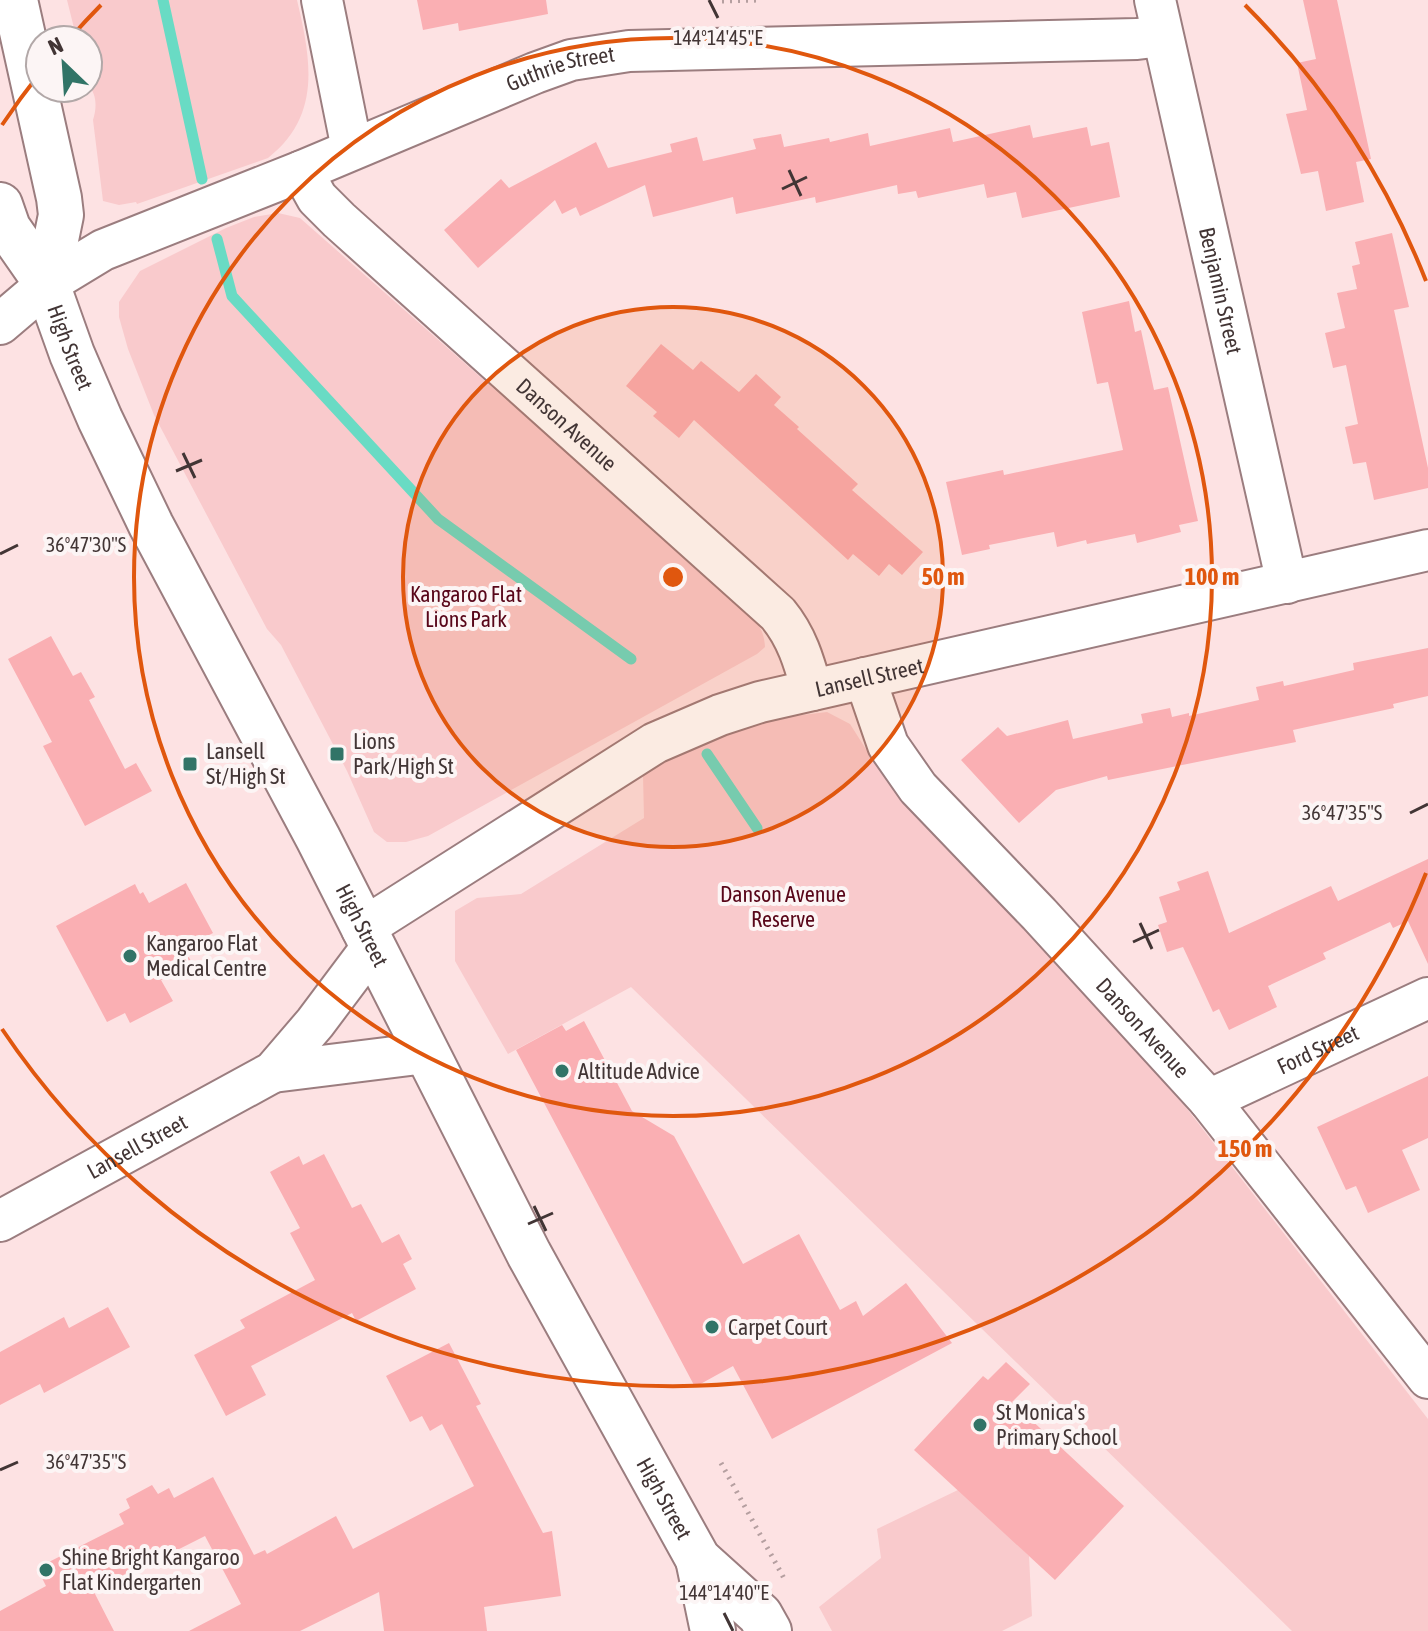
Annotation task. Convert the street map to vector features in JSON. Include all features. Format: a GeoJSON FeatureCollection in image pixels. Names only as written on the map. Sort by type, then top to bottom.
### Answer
{"type":"FeatureCollection","features":[{"type":"Feature","properties":{"kind":"highway","name":"High Street"},"geometry":{"type":"LineString","coordinates":[[15,0],[61,215],[47,284]]}},
{"type":"Feature","properties":{"kind":"highway","name":"High Street"},"geometry":{"type":"LineString","coordinates":[[0,205],[8,228],[47,284],[72,354],[125,472],[318,838],[529,1254],[698,1559],[713,1631]]}},
{"type":"Feature","properties":{"kind":"highway","name":"High Street"},"geometry":{"type":"LineString","coordinates":[[698,1559],[760,1615],[769,1631]]}},
{"type":"Feature","properties":{"kind":"street"},"geometry":{"type":"LineString","coordinates":[[322,0],[352,149]]}},
{"type":"Feature","properties":{"kind":"street","name":"Guthrie Street"},"geometry":{"type":"LineString","coordinates":[[0,324],[47,284],[103,250],[571,60],[629,51],[1137,39],[1159,18]]}},
{"type":"Feature","properties":{"kind":"street","name":"Benjamin Street"},"geometry":{"type":"LineString","coordinates":[[1159,18],[1287,583]]}},
{"type":"Feature","properties":{"kind":"street","name":"Danson Avenue"},"geometry":{"type":"LineString","coordinates":[[302,171],[317,198],[339,220],[778,614],[799,646],[812,690]]}},
{"type":"Feature","properties":{"kind":"street"},"geometry":{"type":"LineString","coordinates":[[0,286],[47,284]]}},
{"type":"Feature","properties":{"kind":"street","name":"Lansell Street"},"geometry":{"type":"LineString","coordinates":[[0,1221],[273,1072],[315,1023],[367,938],[655,743],[720,715],[760,702],[1428,550]]}},
{"type":"Feature","properties":{"kind":"street","name":"Danson Avenue"},"geometry":{"type":"LineString","coordinates":[[865,678],[888,745],[918,788],[1039,914],[1209,1100],[1428,1378]]}},
{"type":"Feature","properties":{"kind":"street","name":"Ford Street"},"geometry":{"type":"LineString","coordinates":[[1209,1100],[1428,998]]}},
{"type":"Feature","properties":{"kind":"street","name":"Lansell Street"},"geometry":{"type":"LineString","coordinates":[[273,1072],[426,1053]]}},
{"type":"Feature","properties":{"kind":"path"},"geometry":{"type":"LineString","coordinates":[[722,1],[760,0]]}},
{"type":"Feature","properties":{"kind":"path"},"geometry":{"type":"LineString","coordinates":[[721,1463],[790,1589]]}},
{"type":"Feature","properties":{"kind":"green space"},"geometry":{"type":"Polygon","coordinates":[[[67,0],[297,0],[308,65],[305,105],[285,142],[268,158],[137,204],[119,205],[103,201],[93,120],[95,104],[104,104],[104,24],[73,24],[67,0]]]}},
{"type":"Feature","properties":{"kind":"green space","name":"Kangaroo Flat Lions Park"},"geometry":{"type":"Polygon","coordinates":[[[278,213],[300,218],[746,611],[760,627],[765,647],[428,836],[406,842],[387,842],[374,832],[347,771],[281,645],[267,629],[154,415],[119,317],[119,302],[140,271],[226,228],[254,217],[278,213]]]}},
{"type":"Feature","properties":{"kind":"green space","name":"Danson Avenue Reserve"},"geometry":{"type":"Polygon","coordinates":[[[827,712],[850,724],[876,765],[1174,1092],[1428,1419],[1428,1631],[1292,1631],[631,987],[508,1054],[455,961],[455,911],[477,898],[521,894],[644,818],[643,775],[690,746],[778,718],[827,712]]]}},
{"type":"Feature","properties":{"kind":"green space"},"geometry":{"type":"Polygon","coordinates":[[[960,1489],[1029,1556],[1032,1616],[1002,1631],[832,1631],[819,1607],[881,1558],[877,1529],[960,1489]]]}},
{"type":"Feature","properties":{"kind":"building"},"geometry":{"type":"Polygon","coordinates":[[[417,0],[546,0],[548,14],[459,31],[458,23],[423,30],[417,0]]]}},
{"type":"Feature","properties":{"kind":"building"},"geometry":{"type":"Polygon","coordinates":[[[1303,0],[1337,0],[1371,159],[1356,162],[1364,202],[1326,211],[1318,171],[1301,174],[1286,114],[1307,110],[1297,63],[1316,59],[1303,0]]]}},
{"type":"Feature","properties":{"kind":"building"},"geometry":{"type":"Polygon","coordinates":[[[1030,125],[1033,138],[1087,127],[1091,146],[1109,142],[1120,197],[1022,218],[1016,192],[987,198],[984,184],[918,198],[916,191],[898,194],[897,185],[816,203],[815,197],[736,214],[733,197],[653,217],[645,185],[580,216],[576,207],[562,214],[555,200],[478,268],[444,230],[501,179],[509,188],[596,142],[608,168],[672,152],[670,144],[697,137],[703,161],[756,149],[753,139],[781,134],[784,147],[829,138],[830,142],[868,133],[870,146],[950,128],[953,142],[1030,125]]]}},
{"type":"Feature","properties":{"kind":"building"},"geometry":{"type":"Polygon","coordinates":[[[1392,233],[1409,307],[1394,310],[1428,468],[1428,488],[1374,500],[1366,462],[1353,464],[1345,427],[1358,424],[1346,365],[1333,368],[1325,333],[1345,328],[1337,293],[1357,289],[1352,266],[1360,264],[1355,242],[1392,233]]]}},
{"type":"Feature","properties":{"kind":"building"},"geometry":{"type":"Polygon","coordinates":[[[1129,301],[1135,332],[1141,330],[1154,390],[1168,387],[1198,521],[1179,525],[1181,532],[1137,543],[1135,534],[1057,547],[1054,532],[989,545],[990,549],[962,555],[946,482],[1003,470],[1004,475],[1123,450],[1108,382],[1097,384],[1082,312],[1129,301]]]}},
{"type":"Feature","properties":{"kind":"building"},"geometry":{"type":"Polygon","coordinates":[[[661,344],[693,370],[701,361],[739,392],[756,374],[781,397],[774,405],[858,484],[852,490],[923,552],[902,575],[889,564],[879,576],[853,554],[848,560],[694,420],[679,438],[653,416],[657,412],[626,386],[661,344]]]}},
{"type":"Feature","properties":{"kind":"building"},"geometry":{"type":"Polygon","coordinates":[[[51,636],[73,676],[81,672],[95,697],[89,700],[125,769],[136,763],[152,791],[85,826],[43,746],[52,742],[8,659],[51,636]]]}},
{"type":"Feature","properties":{"kind":"building"},"geometry":{"type":"Polygon","coordinates":[[[1428,648],[1428,696],[1393,704],[1394,708],[1293,730],[1296,742],[1108,780],[1107,776],[1056,790],[1019,823],[961,760],[998,727],[1007,736],[1068,720],[1073,739],[1143,723],[1141,714],[1170,708],[1172,717],[1189,713],[1189,716],[1259,700],[1256,687],[1283,681],[1284,686],[1354,670],[1353,663],[1428,648]]]}},
{"type":"Feature","properties":{"kind":"building"},"geometry":{"type":"Polygon","coordinates":[[[1428,859],[1428,964],[1408,921],[1393,928],[1390,922],[1323,953],[1326,959],[1268,986],[1277,1007],[1229,1030],[1219,1009],[1213,1012],[1183,947],[1167,952],[1158,925],[1167,922],[1159,897],[1180,890],[1177,882],[1208,871],[1229,933],[1331,886],[1338,901],[1428,859]]]}},
{"type":"Feature","properties":{"kind":"building","name":"Kangaroo Flat Medical Centre"},"geometry":{"type":"Polygon","coordinates":[[[186,883],[213,933],[184,948],[192,963],[161,980],[173,1001],[130,1023],[125,1013],[107,1022],[56,926],[135,884],[149,903],[186,883]]]}},
{"type":"Feature","properties":{"kind":"building"},"geometry":{"type":"Polygon","coordinates":[[[584,1021],[632,1111],[674,1136],[743,1264],[799,1234],[840,1310],[856,1301],[863,1316],[906,1283],[952,1343],[772,1439],[733,1366],[695,1387],[516,1050],[562,1025],[566,1031],[584,1021]]]}},
{"type":"Feature","properties":{"kind":"building"},"geometry":{"type":"Polygon","coordinates":[[[1428,1076],[1428,1138],[1402,1150],[1420,1190],[1368,1213],[1356,1186],[1346,1190],[1317,1127],[1428,1076]]]}},
{"type":"Feature","properties":{"kind":"building"},"geometry":{"type":"Polygon","coordinates":[[[324,1154],[352,1208],[361,1204],[382,1243],[399,1234],[412,1259],[403,1264],[416,1289],[356,1321],[352,1313],[251,1366],[266,1395],[226,1416],[194,1355],[245,1328],[240,1320],[315,1280],[290,1233],[300,1228],[270,1172],[299,1156],[303,1165],[324,1154]]]}},
{"type":"Feature","properties":{"kind":"building"},"geometry":{"type":"Polygon","coordinates":[[[108,1307],[130,1347],[44,1393],[40,1384],[0,1405],[0,1352],[64,1317],[69,1328],[108,1307]]]}},
{"type":"Feature","properties":{"kind":"building"},"geometry":{"type":"Polygon","coordinates":[[[449,1343],[481,1404],[476,1406],[543,1533],[552,1531],[561,1596],[484,1607],[487,1631],[384,1631],[379,1592],[300,1631],[189,1631],[241,1604],[205,1536],[94,1592],[114,1631],[0,1631],[0,1611],[46,1586],[37,1568],[124,1524],[119,1514],[130,1508],[126,1499],[152,1485],[158,1494],[169,1488],[174,1498],[213,1477],[254,1555],[265,1550],[267,1554],[336,1516],[353,1549],[474,1486],[442,1424],[430,1431],[422,1416],[410,1422],[386,1376],[449,1343]]]}},
{"type":"Feature","properties":{"kind":"building"},"geometry":{"type":"Polygon","coordinates":[[[1006,1362],[1030,1384],[1012,1402],[1124,1506],[1055,1580],[914,1450],[983,1376],[988,1380],[1006,1362]]]}},
{"type":"Feature","properties":{"kind":"waterway"},"geometry":{"type":"LineString","coordinates":[[163,0],[202,179]]}},
{"type":"Feature","properties":{"kind":"waterway"},"geometry":{"type":"LineString","coordinates":[[217,239],[232,296],[438,519],[631,659]]}},
{"type":"Feature","properties":{"kind":"waterway"},"geometry":{"type":"LineString","coordinates":[[707,754],[757,828]]}},
{"type":"Feature","properties":{"kind":"place","name":"Lions Park/High St"},"geometry":{"type":"Point","coordinates":[337,754]}},
{"type":"Feature","properties":{"kind":"place","name":"Lansell St/High St"},"geometry":{"type":"Point","coordinates":[190,764]}},
{"type":"Feature","properties":{"kind":"place","name":"Kangaroo Flat Medical Centre"},"geometry":{"type":"Point","coordinates":[130,956]}},
{"type":"Feature","properties":{"kind":"place","name":"Altitude Advice"},"geometry":{"type":"Point","coordinates":[562,1071]}},
{"type":"Feature","properties":{"kind":"place","name":"Carpet Court"},"geometry":{"type":"Point","coordinates":[712,1327]}},
{"type":"Feature","properties":{"kind":"place","name":"St Monica's Primary School"},"geometry":{"type":"Point","coordinates":[980,1425]}},
{"type":"Feature","properties":{"kind":"place","name":"Shine Bright Kangaroo Flat Kindergarten"},"geometry":{"type":"Point","coordinates":[46,1570]}}]}
